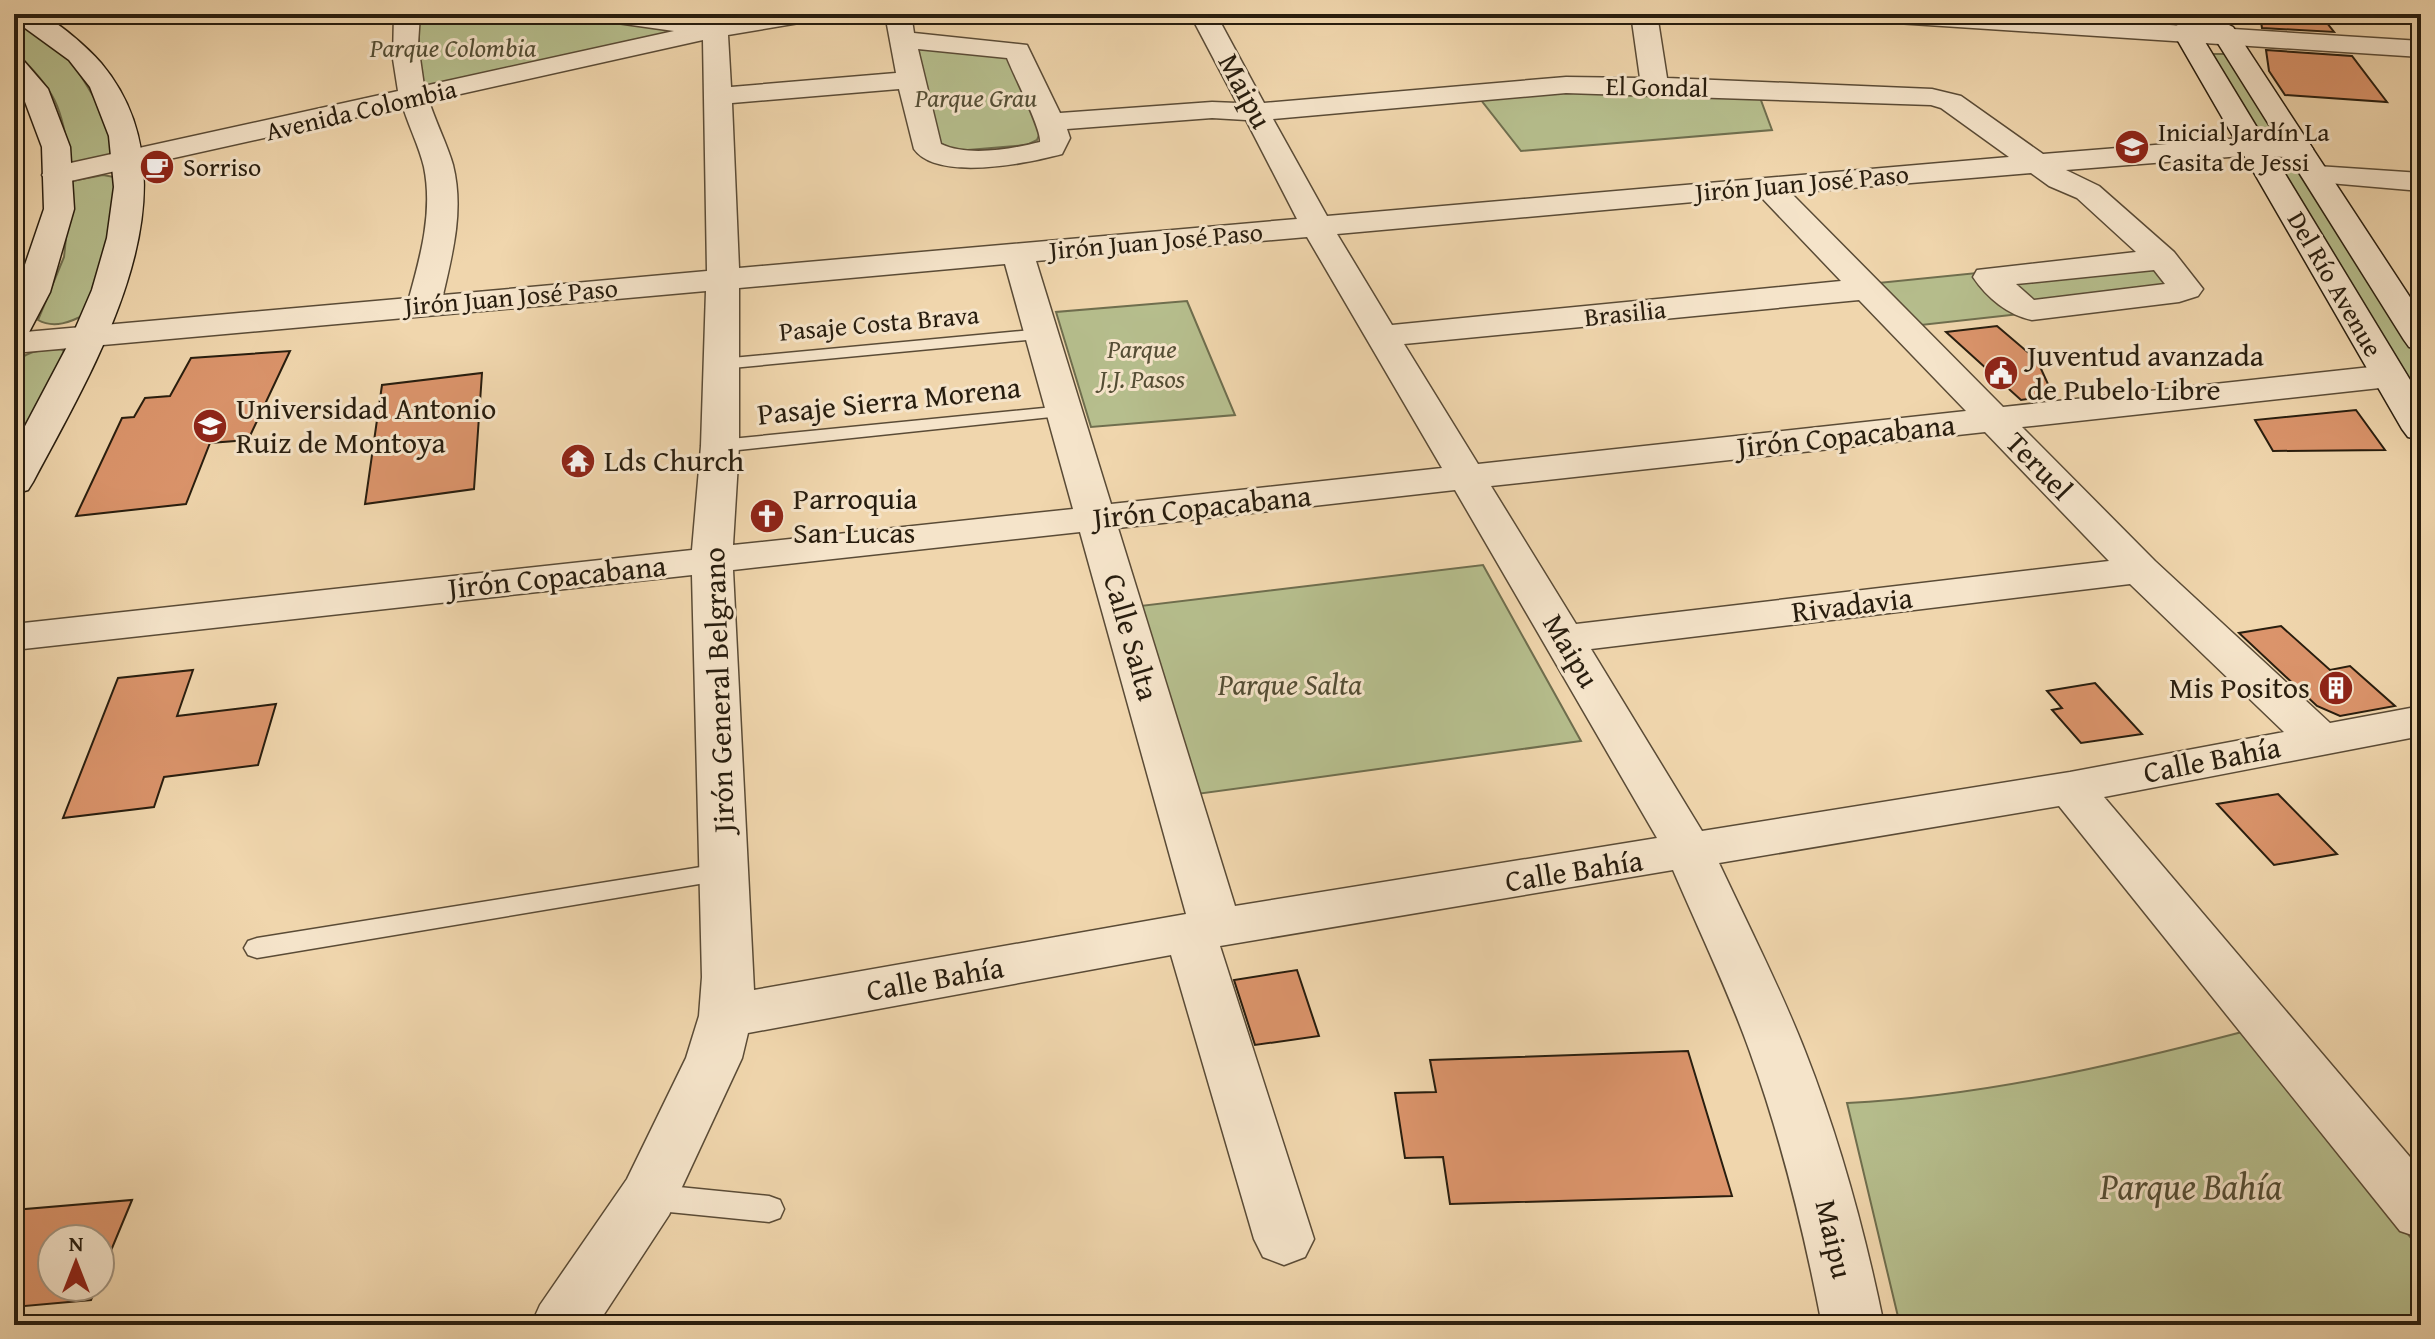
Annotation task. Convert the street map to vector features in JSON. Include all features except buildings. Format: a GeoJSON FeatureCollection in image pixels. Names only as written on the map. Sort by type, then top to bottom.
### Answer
{"type":"FeatureCollection","features":[{"type":"Feature","properties":{"kind":"street"},"geometry":{"type":"LineString","coordinates":[[14,482],[91,336],[113,281],[128,190],[128,162],[104,87],[81,57],[22,14]]}},
{"type":"Feature","properties":{"kind":"street"},"geometry":{"type":"LineString","coordinates":[[407,14],[404,44],[412,98],[439,169],[443,207],[440,242],[424,305]]}},
{"type":"Feature","properties":{"kind":"street"},"geometry":{"type":"LineString","coordinates":[[610,14],[709,23]]}},
{"type":"Feature","properties":{"kind":"street","name":"Avenida Colombia"},"geometry":{"type":"LineString","coordinates":[[57,175],[412,98],[709,23],[805,14]]}},
{"type":"Feature","properties":{"kind":"street","name":"Maipu"},"geometry":{"type":"LineString","coordinates":[[1203,14],[1317,227],[1469,477],[1690,852],[1777,1050],[1812,1152],[1837,1244],[1853,1325]]}},
{"type":"Feature","properties":{"kind":"street"},"geometry":{"type":"LineString","coordinates":[[1644,14],[1655,86]]}},
{"type":"Feature","properties":{"kind":"street"},"geometry":{"type":"LineString","coordinates":[[1881,14],[2202,27],[2421,49]]}},
{"type":"Feature","properties":{"kind":"street","name":"Jirón General Belgrano"},"geometry":{"type":"LineString","coordinates":[[562,1325],[648,1197],[714,1058],[726,1016],[726,872],[712,560],[720,446],[724,225],[717,90],[709,23]]}},
{"type":"Feature","properties":{"kind":"street","name":"Del Río Avenue"},"geometry":{"type":"LineString","coordinates":[[2202,27],[2254,146],[2421,429]]}},
{"type":"Feature","properties":{"kind":"street","name":"Del Río Avenue"},"geometry":{"type":"LineString","coordinates":[[2202,27],[2299,149],[2421,340]]}},
{"type":"Feature","properties":{"kind":"street"},"geometry":{"type":"LineString","coordinates":[[717,90],[904,50],[1018,51],[1053,130]]}},
{"type":"Feature","properties":{"kind":"street","name":"El Gondal"},"geometry":{"type":"LineString","coordinates":[[904,50],[928,149],[948,158],[1041,152],[1052,148],[1053,130],[1220,123],[1257,112],[1539,87],[1655,86],[1932,97],[1951,102],[2049,172],[2065,194],[2186,289],[2032,310],[2023,308],[1989,277],[2149,261]]}},
{"type":"Feature","properties":{"kind":"street"},"geometry":{"type":"LineString","coordinates":[[14,66],[34,89],[56,147],[59,209],[33,292],[14,331]]}},
{"type":"Feature","properties":{"kind":"street","name":"Jirón Juan José Paso"},"geometry":{"type":"LineString","coordinates":[[14,343],[1767,186],[2049,172],[2254,146],[2299,149]]}},
{"type":"Feature","properties":{"kind":"street"},"geometry":{"type":"LineString","coordinates":[[2317,175],[2421,182]]}},
{"type":"Feature","properties":{"kind":"street","name":"Teruel"},"geometry":{"type":"LineString","coordinates":[[1767,186],[2140,570],[2319,739]]}},
{"type":"Feature","properties":{"kind":"street","name":"Calle Salta"},"geometry":{"type":"LineString","coordinates":[[1018,254],[1096,518],[1284,1239]]}},
{"type":"Feature","properties":{"kind":"street","name":"Brasilia"},"geometry":{"type":"LineString","coordinates":[[1384,336],[1865,289]]}},
{"type":"Feature","properties":{"kind":"street","name":"Jirón Copacabana"},"geometry":{"type":"LineString","coordinates":[[14,637],[2389,376]]}},
{"type":"Feature","properties":{"kind":"street","name":"Rivadavia"},"geometry":{"type":"LineString","coordinates":[[1564,639],[2140,570]]}},
{"type":"Feature","properties":{"kind":"street","name":"Calle Bahía"},"geometry":{"type":"LineString","coordinates":[[726,1016],[1203,931],[2070,788],[2421,721]]}},
{"type":"Feature","properties":{"kind":"street"},"geometry":{"type":"LineString","coordinates":[[2070,788],[2421,1213]]}},
{"type":"Feature","properties":{"kind":"lane","name":"Pasaje Costa Brava"},"geometry":{"type":"LineString","coordinates":[[721,364],[1042,334]]}},
{"type":"Feature","properties":{"kind":"lane","name":"Pasaje Sierra Morena"},"geometry":{"type":"LineString","coordinates":[[720,446],[1064,411]]}},
{"type":"Feature","properties":{"kind":"lane"},"geometry":{"type":"LineString","coordinates":[[257,948],[726,872]]}},
{"type":"Feature","properties":{"kind":"lane"},"geometry":{"type":"LineString","coordinates":[[648,1197],[769,1209]]}},
{"type":"Feature","properties":{"kind":"green space","name":"Parque Colombia"},"geometry":{"type":"Polygon","coordinates":[[[419,14],[622,14],[683,30],[427,87],[419,84],[419,14]]]}},
{"type":"Feature","properties":{"kind":"green space"},"geometry":{"type":"Polygon","coordinates":[[[14,18],[70,58],[106,117],[114,156],[70,164],[64,128],[55,101],[39,77],[14,51],[14,18]]]}},
{"type":"Feature","properties":{"kind":"green space","name":"Parque Grau"},"geometry":{"type":"Polygon","coordinates":[[[915,49],[1009,53],[1040,133],[1037,140],[1027,145],[956,151],[940,143],[915,49]]]}},
{"type":"Feature","properties":{"kind":"green space"},"geometry":{"type":"Polygon","coordinates":[[[2209,54],[2225,54],[2278,136],[2257,135],[2209,54]]]}},
{"type":"Feature","properties":{"kind":"green space"},"geometry":{"type":"Polygon","coordinates":[[[1560,92],[1759,95],[1772,130],[1521,151],[1481,100],[1560,92]]]}},
{"type":"Feature","properties":{"kind":"green space"},"geometry":{"type":"Polygon","coordinates":[[[2271,158],[2291,159],[2421,361],[2421,403],[2271,158]]]}},
{"type":"Feature","properties":{"kind":"green space"},"geometry":{"type":"Polygon","coordinates":[[[103,175],[114,177],[114,211],[107,246],[86,314],[62,323],[44,323],[38,320],[64,257],[72,181],[103,175]]]}},
{"type":"Feature","properties":{"kind":"green space"},"geometry":{"type":"Polygon","coordinates":[[[2153,266],[2173,286],[2028,301],[2011,281],[2153,266]]]}},
{"type":"Feature","properties":{"kind":"green space"},"geometry":{"type":"Polygon","coordinates":[[[1977,273],[2020,314],[1921,325],[1878,283],[1977,273]]]}},
{"type":"Feature","properties":{"kind":"green space","name":"Parque J.J. Pasos"},"geometry":{"type":"Polygon","coordinates":[[[1187,301],[1235,415],[1091,427],[1056,312],[1187,301]]]}},
{"type":"Feature","properties":{"kind":"green space"},"geometry":{"type":"Polygon","coordinates":[[[61,349],[66,353],[14,451],[14,367],[29,354],[61,349]]]}},
{"type":"Feature","properties":{"kind":"green space","name":"Parque Salta"},"geometry":{"type":"Polygon","coordinates":[[[1483,565],[1581,741],[1197,794],[1140,606],[1483,565]]]}},
{"type":"Feature","properties":{"kind":"green space","name":"Parque Bahía"},"geometry":{"type":"Polygon","coordinates":[[[2242,1032],[2421,1250],[2421,1325],[1900,1325],[1847,1103],[1947,1094],[2046,1078],[2242,1032]]]}},
{"type":"Feature","properties":{"kind":"place","name":"Inicial Jardín La Casita de Jessi"},"geometry":{"type":"Point","coordinates":[2132,147]}},
{"type":"Feature","properties":{"kind":"place","name":"Sorriso"},"geometry":{"type":"Point","coordinates":[157,167]}},
{"type":"Feature","properties":{"kind":"place","name":"Juventud avanzada de Pubelo Libre"},"geometry":{"type":"Point","coordinates":[2001,373]}},
{"type":"Feature","properties":{"kind":"place","name":"Universidad Antonio Ruiz de Montoya"},"geometry":{"type":"Point","coordinates":[210,426]}},
{"type":"Feature","properties":{"kind":"place","name":"Lds Church"},"geometry":{"type":"Point","coordinates":[578,461]}},
{"type":"Feature","properties":{"kind":"place","name":"Parroquia San Lucas"},"geometry":{"type":"Point","coordinates":[767,516]}},
{"type":"Feature","properties":{"kind":"place","name":"Mis Positos"},"geometry":{"type":"Point","coordinates":[2336,688]}}]}
